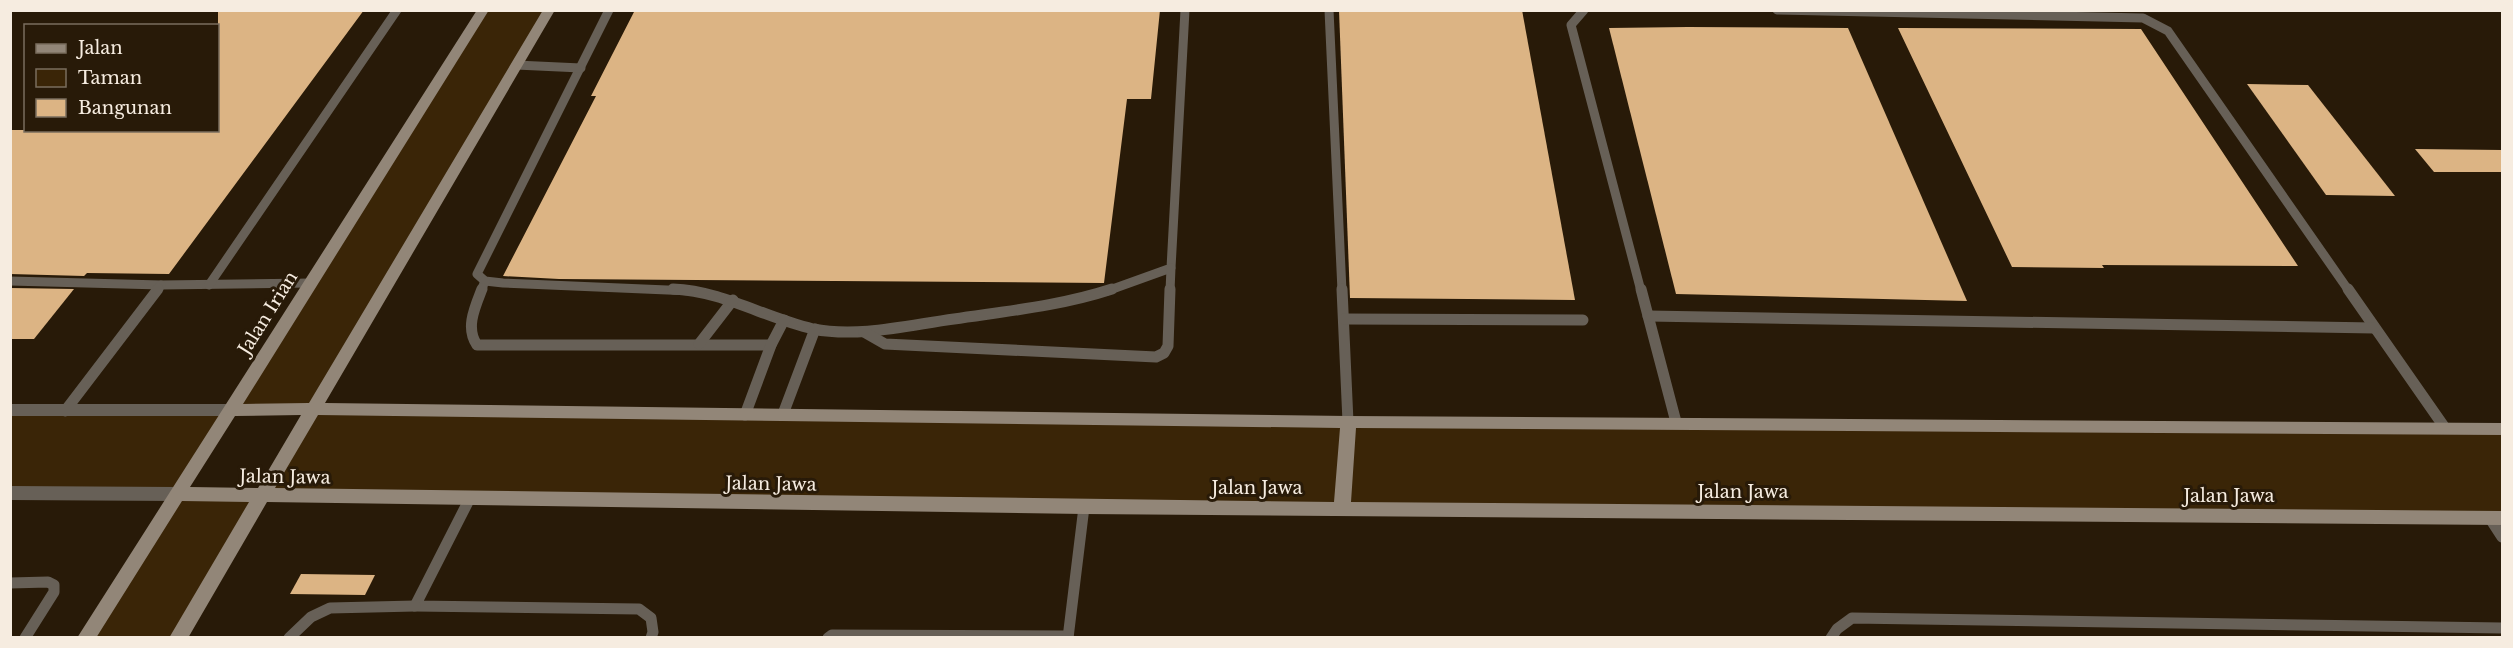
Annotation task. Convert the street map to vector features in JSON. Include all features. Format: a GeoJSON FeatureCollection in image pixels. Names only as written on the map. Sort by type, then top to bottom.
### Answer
{"type":"FeatureCollection","features":[{"type":"Feature","properties":{"kind":"street","name":"Jalan Irian"},"geometry":{"type":"LineString","coordinates":[[86,638],[483,10]]}},
{"type":"Feature","properties":{"kind":"street"},"geometry":{"type":"LineString","coordinates":[[178,638],[549,10]]}},
{"type":"Feature","properties":{"kind":"street"},"geometry":{"type":"LineString","coordinates":[[10,410],[314,409],[1348,422],[1676,422],[2502,429]]}},
{"type":"Feature","properties":{"kind":"street"},"geometry":{"type":"LineString","coordinates":[[1342,508],[1348,422]]}},
{"type":"Feature","properties":{"kind":"street","name":"Jalan Jawa"},"geometry":{"type":"LineString","coordinates":[[10,493],[1084,507],[2496,517]]}},
{"type":"Feature","properties":{"kind":"lane"},"geometry":{"type":"LineString","coordinates":[[209,285],[397,10]]}},
{"type":"Feature","properties":{"kind":"lane"},"geometry":{"type":"LineString","coordinates":[[609,10],[477,274],[485,281],[686,290],[733,300],[784,320],[815,329],[864,332],[1075,301],[1142,280],[1171,268]]}},
{"type":"Feature","properties":{"kind":"lane"},"geometry":{"type":"LineString","coordinates":[[864,332],[885,344],[1156,357],[1164,353],[1168,346],[1185,10]]}},
{"type":"Feature","properties":{"kind":"lane"},"geometry":{"type":"LineString","coordinates":[[1329,10],[1348,422]]}},
{"type":"Feature","properties":{"kind":"lane"},"geometry":{"type":"LineString","coordinates":[[1584,10],[1571,25],[1676,422]]}},
{"type":"Feature","properties":{"kind":"lane"},"geometry":{"type":"LineString","coordinates":[[1777,10],[2130,17],[2143,18],[2161,27],[2175,38],[2445,428]]}},
{"type":"Feature","properties":{"kind":"lane"},"geometry":{"type":"LineString","coordinates":[[516,65],[581,68]]}},
{"type":"Feature","properties":{"kind":"lane"},"geometry":{"type":"LineString","coordinates":[[10,281],[161,285],[310,283]]}},
{"type":"Feature","properties":{"kind":"lane"},"geometry":{"type":"LineString","coordinates":[[485,281],[469,330],[471,339],[477,345],[771,345]]}},
{"type":"Feature","properties":{"kind":"lane"},"geometry":{"type":"LineString","coordinates":[[65,411],[161,285]]}},
{"type":"Feature","properties":{"kind":"lane"},"geometry":{"type":"LineString","coordinates":[[699,344],[733,300]]}},
{"type":"Feature","properties":{"kind":"lane"},"geometry":{"type":"LineString","coordinates":[[1648,316],[2374,328]]}},
{"type":"Feature","properties":{"kind":"lane"},"geometry":{"type":"LineString","coordinates":[[1344,319],[1583,320]]}},
{"type":"Feature","properties":{"kind":"lane"},"geometry":{"type":"LineString","coordinates":[[745,415],[771,345],[784,320]]}},
{"type":"Feature","properties":{"kind":"lane"},"geometry":{"type":"LineString","coordinates":[[783,414],[815,329]]}},
{"type":"Feature","properties":{"kind":"lane"},"geometry":{"type":"LineString","coordinates":[[415,606],[469,500]]}},
{"type":"Feature","properties":{"kind":"lane"},"geometry":{"type":"LineString","coordinates":[[828,638],[832,635],[1068,637],[1084,507]]}},
{"type":"Feature","properties":{"kind":"lane"},"geometry":{"type":"LineString","coordinates":[[2496,517],[2502,537]]}},
{"type":"Feature","properties":{"kind":"lane"},"geometry":{"type":"LineString","coordinates":[[10,583],[48,582],[54,585],[54,592],[25,638]]}},
{"type":"Feature","properties":{"kind":"lane"},"geometry":{"type":"LineString","coordinates":[[289,638],[311,617],[330,608],[415,606],[639,609],[651,618],[653,632],[651,638]]}},
{"type":"Feature","properties":{"kind":"lane"},"geometry":{"type":"LineString","coordinates":[[1831,638],[1837,629],[1852,618],[2502,628]]}},
{"type":"Feature","properties":{"kind":"green space"},"geometry":{"type":"Polygon","coordinates":[[[483,10],[548,11],[314,408],[2502,428],[2502,518],[261,496],[313,410],[229,410],[483,10]]]}},
{"type":"Feature","properties":{"kind":"green space"},"geometry":{"type":"Polygon","coordinates":[[[11,408],[229,410],[177,494],[261,496],[178,638],[86,637],[176,495],[11,493],[11,408]]]}},
{"type":"Feature","properties":{"kind":"building"},"geometry":{"type":"Polygon","coordinates":[[[218,10],[364,10],[169,274],[87,273],[84,276],[10,274],[10,130],[24,130],[24,132],[219,132],[218,10]]]}},
{"type":"Feature","properties":{"kind":"building"},"geometry":{"type":"Polygon","coordinates":[[[635,10],[1160,10],[1151,99],[1127,99],[1104,283],[559,279],[503,276],[596,96],[591,96],[635,10]]]}},
{"type":"Feature","properties":{"kind":"building"},"geometry":{"type":"Polygon","coordinates":[[[1339,10],[1522,10],[1575,300],[1350,298],[1339,10]]]}},
{"type":"Feature","properties":{"kind":"building"},"geometry":{"type":"Polygon","coordinates":[[[1609,28],[1848,28],[1967,301],[1676,294],[1609,28]]]}},
{"type":"Feature","properties":{"kind":"building"},"geometry":{"type":"Polygon","coordinates":[[[1898,28],[2141,29],[2298,266],[2012,267],[1898,28]]]}},
{"type":"Feature","properties":{"kind":"building"},"geometry":{"type":"Polygon","coordinates":[[[2247,84],[2308,85],[2395,196],[2326,195],[2247,84]]]}},
{"type":"Feature","properties":{"kind":"building"},"geometry":{"type":"Polygon","coordinates":[[[2415,149],[2502,150],[2502,172],[2434,172],[2415,149]]]}},
{"type":"Feature","properties":{"kind":"building"},"geometry":{"type":"Polygon","coordinates":[[[10,288],[74,289],[34,339],[10,339],[10,288]]]}},
{"type":"Feature","properties":{"kind":"building"},"geometry":{"type":"Polygon","coordinates":[[[301,574],[375,575],[365,595],[290,594],[301,574]]]}}]}
